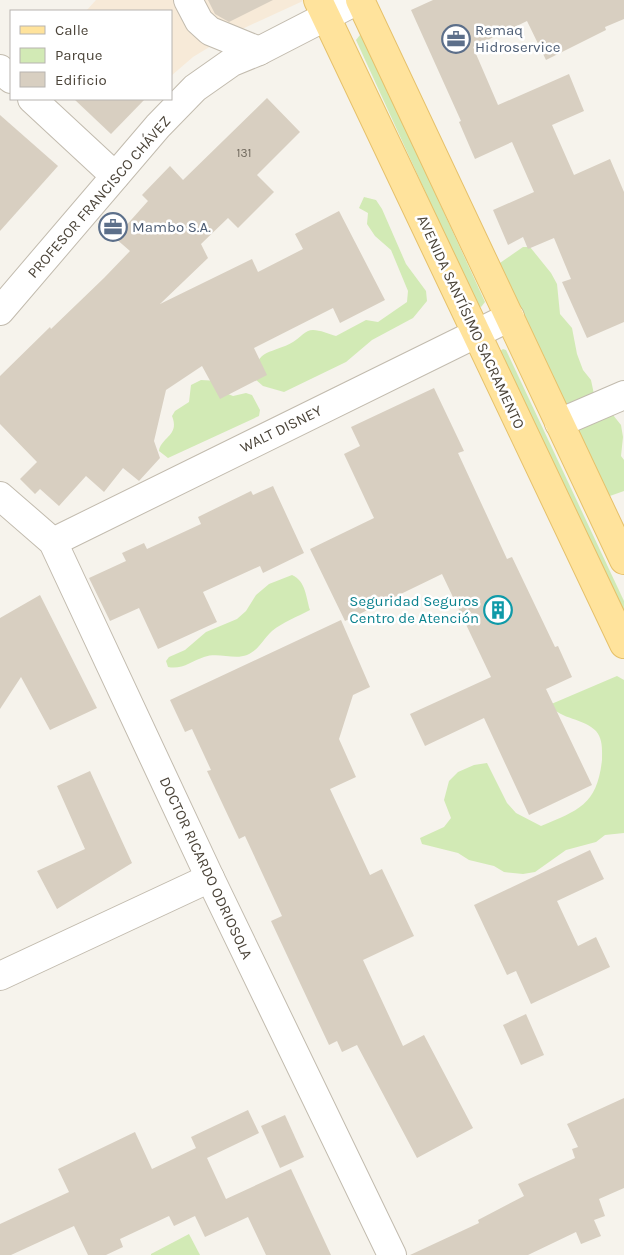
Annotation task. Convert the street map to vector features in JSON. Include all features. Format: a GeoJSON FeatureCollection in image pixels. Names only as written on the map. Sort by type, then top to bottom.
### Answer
{"type":"FeatureCollection","features":[{"type":"Feature","properties":{"kind":"main road"},"geometry":{"type":"LineString","coordinates":[[359,0],[559,423],[621,546]]}},
{"type":"Feature","properties":{"kind":"main road","name":"AVENIDA SANTÍSIMO SACRAMENTO"},"geometry":{"type":"LineString","coordinates":[[322,8],[624,644]]}},
{"type":"Feature","properties":{"kind":"street"},"geometry":{"type":"LineString","coordinates":[[188,0],[199,21],[210,31],[258,51]]}},
{"type":"Feature","properties":{"kind":"street","name":"PROFESOR FRANCISCO CHÁVEZ"},"geometry":{"type":"LineString","coordinates":[[0,311],[158,126],[195,88],[232,62],[258,51],[322,8],[359,0]]}},
{"type":"Feature","properties":{"kind":"street"},"geometry":{"type":"LineString","coordinates":[[0,69],[10,78]]}},
{"type":"Feature","properties":{"kind":"street"},"geometry":{"type":"LineString","coordinates":[[33,100],[115,176]]}},
{"type":"Feature","properties":{"kind":"street","name":"WALT DISNEY"},"geometry":{"type":"LineString","coordinates":[[52,542],[510,318]]}},
{"type":"Feature","properties":{"kind":"street"},"geometry":{"type":"LineString","coordinates":[[559,423],[624,395]]}},
{"type":"Feature","properties":{"kind":"street","name":"DOCTOR RICARDO ODRIOSOLA"},"geometry":{"type":"LineString","coordinates":[[0,496],[52,542],[210,878],[392,1255]]}},
{"type":"Feature","properties":{"kind":"street"},"geometry":{"type":"LineString","coordinates":[[0,976],[210,878]]}},
{"type":"Feature","properties":{"kind":"shaded area"},"geometry":{"type":"Polygon","coordinates":[[[96,0],[303,1],[229,35],[193,57],[172,75],[172,10],[87,10],[96,0]]]}},
{"type":"Feature","properties":{"kind":"green space"},"geometry":{"type":"Polygon","coordinates":[[[360,35],[363,36],[485,302],[481,307],[477,305],[356,40],[360,35]]]}},
{"type":"Feature","properties":{"kind":"green space"},"geometry":{"type":"Polygon","coordinates":[[[364,197],[376,200],[382,209],[406,264],[426,291],[427,301],[413,318],[372,340],[346,362],[284,392],[263,386],[255,379],[258,362],[266,353],[286,346],[310,330],[336,336],[366,320],[378,322],[407,302],[408,291],[391,250],[375,236],[367,224],[368,213],[359,208],[364,197]]]}},
{"type":"Feature","properties":{"kind":"green space"},"geometry":{"type":"Polygon","coordinates":[[[523,247],[530,247],[551,273],[557,284],[560,314],[572,328],[577,354],[583,370],[591,380],[595,399],[602,409],[613,415],[621,425],[624,491],[607,497],[497,265],[523,247]]]}},
{"type":"Feature","properties":{"kind":"green space"},"geometry":{"type":"Polygon","coordinates":[[[506,350],[624,601],[624,620],[500,351],[506,350]]]}},
{"type":"Feature","properties":{"kind":"green space"},"geometry":{"type":"Polygon","coordinates":[[[201,380],[219,381],[228,394],[233,396],[246,393],[252,395],[260,410],[259,416],[168,458],[159,451],[160,446],[174,428],[172,416],[175,411],[189,402],[191,385],[201,380]]]}},
{"type":"Feature","properties":{"kind":"green space"},"geometry":{"type":"Polygon","coordinates":[[[292,575],[303,586],[310,610],[276,628],[255,650],[247,655],[237,657],[209,656],[182,666],[168,667],[166,661],[169,657],[185,650],[206,632],[237,619],[246,611],[256,595],[269,584],[292,575]]]}},
{"type":"Feature","properties":{"kind":"green space"},"geometry":{"type":"Polygon","coordinates":[[[617,676],[624,680],[624,833],[605,835],[596,842],[566,850],[535,872],[523,874],[504,872],[494,866],[469,860],[458,853],[422,844],[420,838],[444,827],[451,818],[444,800],[449,781],[458,772],[474,765],[487,763],[507,803],[516,813],[541,826],[576,810],[584,804],[596,787],[600,775],[602,745],[600,738],[591,727],[560,714],[549,705],[617,676]]]}},
{"type":"Feature","properties":{"kind":"green space"},"geometry":{"type":"Polygon","coordinates":[[[189,1234],[200,1255],[151,1255],[151,1254],[189,1234]]]}},
{"type":"Feature","properties":{"kind":"building"},"geometry":{"type":"Polygon","coordinates":[[[208,0],[273,0],[229,22],[215,14],[208,0]]]}},
{"type":"Feature","properties":{"kind":"building"},"geometry":{"type":"Polygon","coordinates":[[[433,0],[624,0],[624,19],[605,27],[606,30],[546,60],[527,21],[473,47],[498,105],[569,74],[584,111],[552,125],[574,175],[610,159],[624,192],[624,322],[587,338],[562,282],[571,279],[554,238],[528,249],[523,237],[508,245],[493,210],[534,192],[512,142],[475,159],[459,122],[461,121],[411,10],[433,0]]]}},
{"type":"Feature","properties":{"kind":"building"},"geometry":{"type":"Polygon","coordinates":[[[267,98],[300,132],[257,175],[274,192],[238,228],[228,218],[201,244],[208,258],[160,304],[252,259],[258,272],[303,249],[295,234],[339,211],[385,300],[340,323],[333,308],[254,348],[267,375],[220,399],[202,366],[166,390],[154,441],[160,458],[139,481],[123,468],[104,492],[86,476],[59,506],[40,489],[35,494],[20,479],[37,462],[0,424],[0,376],[130,251],[115,238],[148,201],[142,195],[170,166],[183,180],[267,98]]]}},
{"type":"Feature","properties":{"kind":"building"},"geometry":{"type":"Polygon","coordinates":[[[75,100],[144,100],[111,134],[75,100]]]}},
{"type":"Feature","properties":{"kind":"building"},"geometry":{"type":"Polygon","coordinates":[[[0,115],[58,166],[0,231],[0,115]]]}},
{"type":"Feature","properties":{"kind":"building"},"geometry":{"type":"Polygon","coordinates":[[[434,388],[464,451],[458,453],[507,559],[512,557],[555,647],[558,646],[572,677],[546,689],[592,785],[529,815],[484,718],[425,746],[410,714],[491,677],[442,574],[345,621],[310,549],[374,518],[344,454],[360,446],[351,427],[434,388]]]}},
{"type":"Feature","properties":{"kind":"building"},"geometry":{"type":"Polygon","coordinates":[[[273,486],[304,553],[263,573],[260,566],[203,592],[217,622],[158,649],[139,608],[110,621],[89,578],[126,561],[122,553],[144,543],[147,549],[201,524],[198,517],[251,491],[253,495],[273,486]]]}},
{"type":"Feature","properties":{"kind":"building"},"geometry":{"type":"Polygon","coordinates":[[[40,595],[97,708],[50,730],[21,677],[0,709],[0,618],[40,595]]]}},
{"type":"Feature","properties":{"kind":"building"},"geometry":{"type":"Polygon","coordinates":[[[341,620],[370,687],[353,695],[339,739],[356,777],[330,789],[370,875],[382,869],[414,936],[363,960],[403,1046],[424,1035],[473,1128],[417,1158],[357,1045],[342,1052],[337,1041],[329,1045],[271,921],[282,916],[245,836],[239,839],[207,771],[211,770],[192,729],[185,732],[170,700],[341,620]]]}},
{"type":"Feature","properties":{"kind":"building"},"geometry":{"type":"Polygon","coordinates":[[[90,771],[132,863],[57,909],[37,871],[85,849],[57,786],[90,771]]]}},
{"type":"Feature","properties":{"kind":"building"},"geometry":{"type":"Polygon","coordinates":[[[590,850],[604,879],[557,901],[578,946],[596,937],[610,967],[531,1004],[516,971],[507,975],[474,905],[590,850]]]}},
{"type":"Feature","properties":{"kind":"building"},"geometry":{"type":"Polygon","coordinates":[[[526,1014],[544,1055],[521,1065],[503,1025],[526,1014]]]}},
{"type":"Feature","properties":{"kind":"building"},"geometry":{"type":"Polygon","coordinates":[[[624,1098],[624,1188],[599,1199],[605,1216],[594,1220],[601,1236],[581,1244],[576,1232],[528,1255],[410,1255],[479,1223],[478,1220],[524,1196],[518,1184],[575,1158],[572,1149],[578,1147],[567,1124],[624,1098]]]}},
{"type":"Feature","properties":{"kind":"building"},"geometry":{"type":"Polygon","coordinates":[[[248,1110],[259,1133],[207,1158],[226,1199],[291,1169],[331,1255],[266,1255],[248,1217],[205,1237],[195,1216],[174,1226],[169,1216],[120,1239],[123,1247],[106,1255],[88,1255],[74,1226],[11,1255],[0,1255],[0,1224],[69,1192],[58,1169],[135,1132],[152,1169],[196,1148],[191,1137],[248,1110]]]}},
{"type":"Feature","properties":{"kind":"building"},"geometry":{"type":"Polygon","coordinates":[[[285,1115],[304,1157],[280,1168],[261,1126],[285,1115]]]}},
{"type":"Feature","properties":{"kind":"place","name":"Remaq Hidroservice"},"geometry":{"type":"Point","coordinates":[456,39]}},
{"type":"Feature","properties":{"kind":"place","name":"Mambo S.A."},"geometry":{"type":"Point","coordinates":[113,227]}},
{"type":"Feature","properties":{"kind":"place","name":"Seguridad Seguros Centro de Atención"},"geometry":{"type":"Point","coordinates":[498,610]}}]}
